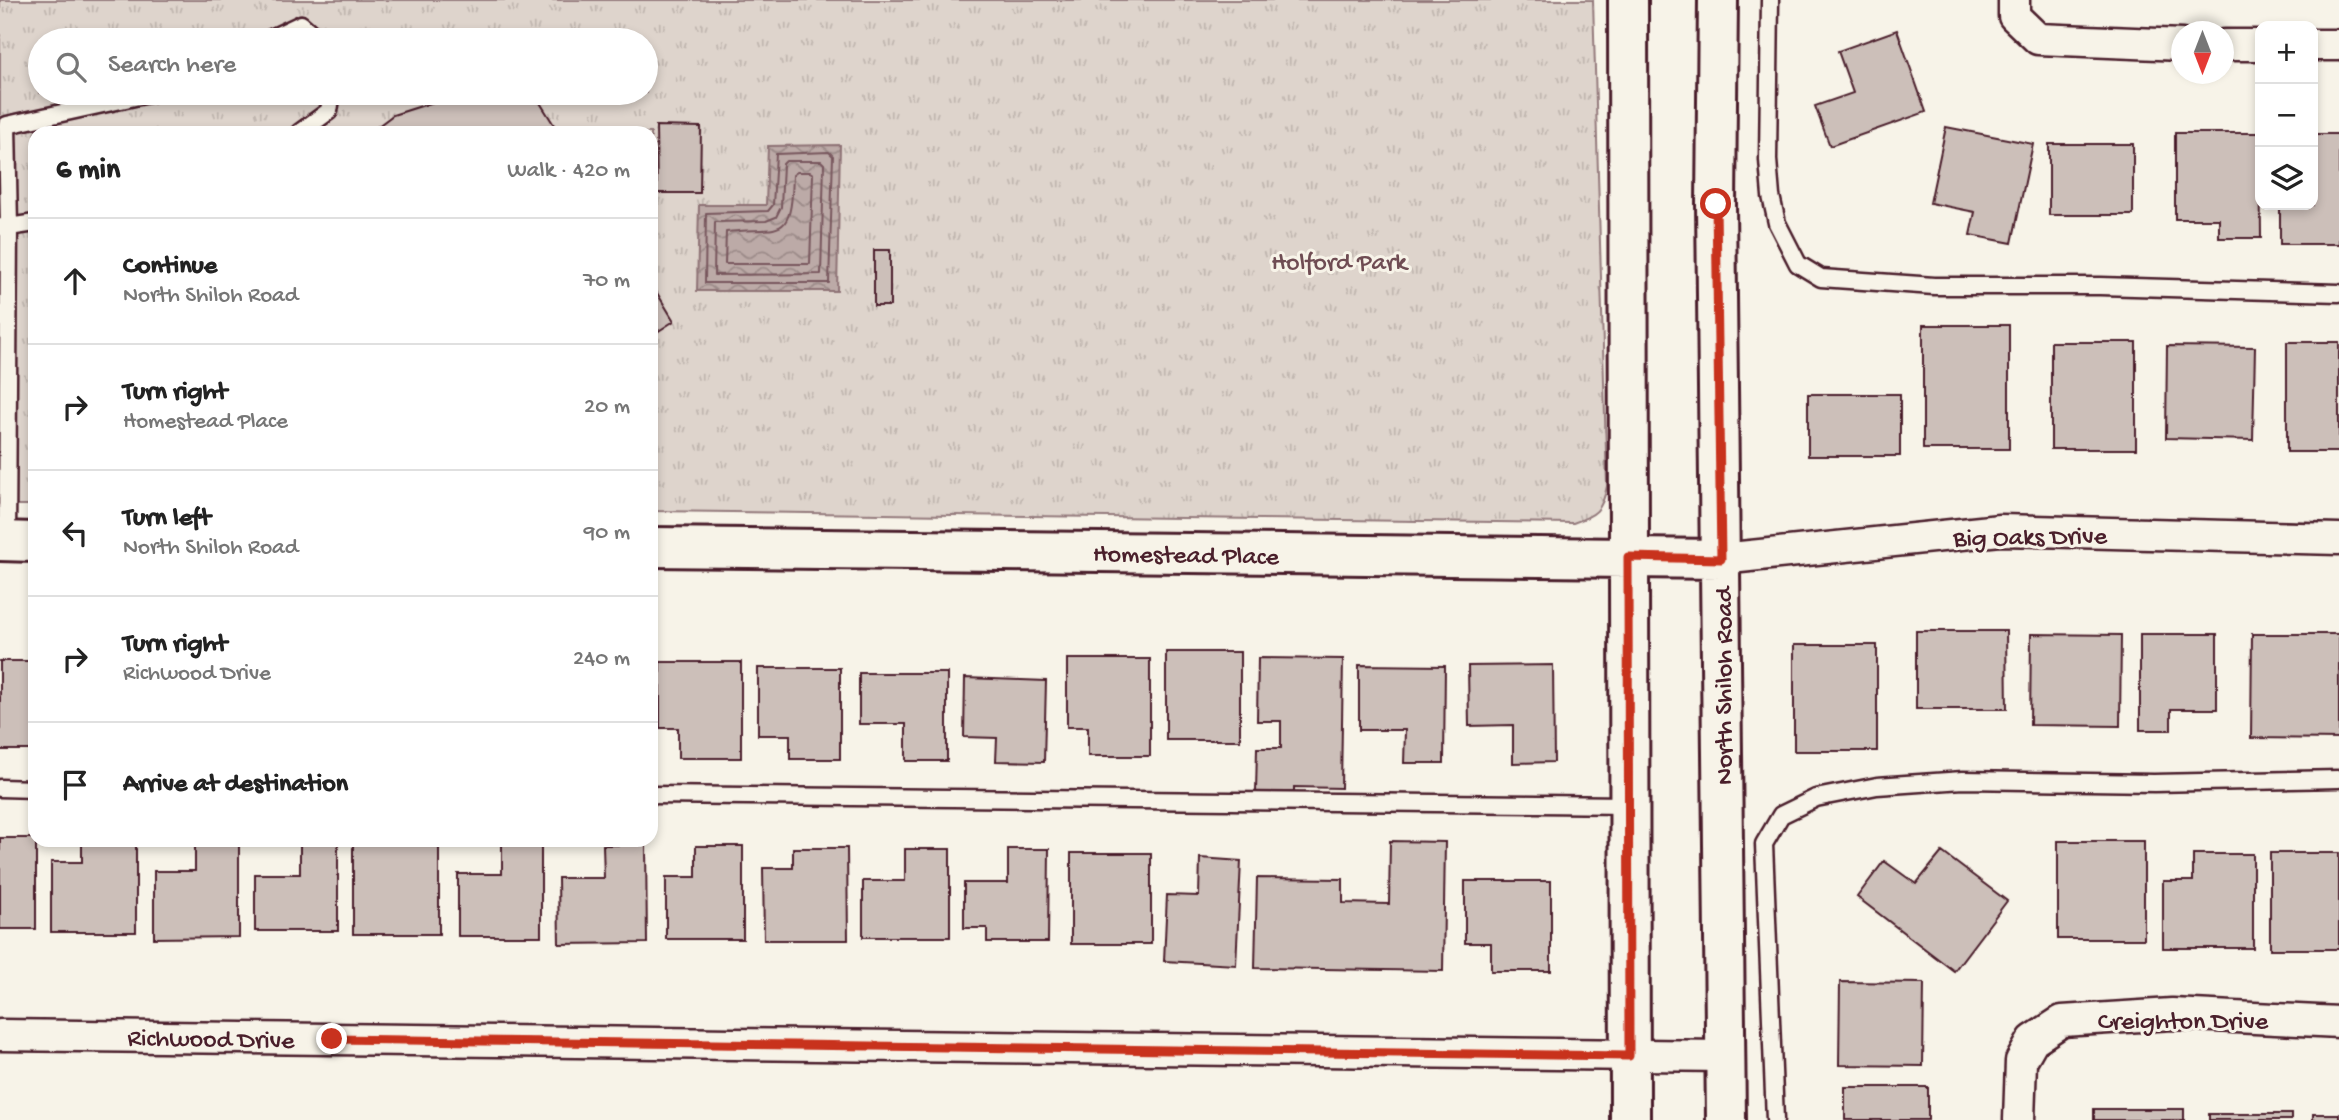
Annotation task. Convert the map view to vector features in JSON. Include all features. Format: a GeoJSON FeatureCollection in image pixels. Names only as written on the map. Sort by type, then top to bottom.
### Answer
{"type":"FeatureCollection","features":[{"type":"Feature","properties":{"kind":"main road"},"geometry":{"type":"LineString","coordinates":[[1628,0],[1630,1120]]}},
{"type":"Feature","properties":{"kind":"main road","name":"North Shiloh Road"},"geometry":{"type":"LineString","coordinates":[[1718,0],[1716,204],[1726,1120]]}},
{"type":"Feature","properties":{"kind":"main road","name":"Homestead Place"},"geometry":{"type":"LineString","coordinates":[[658,547],[1721,559]]}},
{"type":"Feature","properties":{"kind":"street"},"geometry":{"type":"LineString","coordinates":[[2014,0],[2014,16],[2038,39],[2171,45]]}},
{"type":"Feature","properties":{"kind":"street"},"geometry":{"type":"LineString","coordinates":[[2234,45],[2255,45]]}},
{"type":"Feature","properties":{"kind":"street"},"geometry":{"type":"LineString","coordinates":[[2318,46],[2339,46]]}},
{"type":"Feature","properties":{"kind":"street","name":"Big Oaks Drive"},"geometry":{"type":"LineString","coordinates":[[1721,559],[2000,530],[2339,538]]}},
{"type":"Feature","properties":{"kind":"street","name":"Creighton Drive"},"geometry":{"type":"LineString","coordinates":[[2019,1120],[2021,1061],[2033,1040],[2063,1021],[2172,1014],[2339,1022]]}},
{"type":"Feature","properties":{"kind":"street","name":"Richwood Drive"},"geometry":{"type":"LineString","coordinates":[[0,1035],[1724,1056]]}},
{"type":"Feature","properties":{"kind":"lane"},"geometry":{"type":"LineString","coordinates":[[1770,0],[1768,160],[1771,196],[1777,223],[1798,264],[1821,278],[1934,286],[2100,286],[2339,293]]}},
{"type":"Feature","properties":{"kind":"lane"},"geometry":{"type":"LineString","coordinates":[[14,542],[4,314],[4,125],[97,105]]}},
{"type":"Feature","properties":{"kind":"lane"},"geometry":{"type":"LineString","coordinates":[[308,126],[328,111],[329,105]]}},
{"type":"Feature","properties":{"kind":"lane"},"geometry":{"type":"LineString","coordinates":[[5,227],[28,224]]}},
{"type":"Feature","properties":{"kind":"lane"},"geometry":{"type":"LineString","coordinates":[[1775,1120],[1764,844],[1781,815],[1816,798],[1877,786],[1939,782],[2154,783],[2339,779]]}},
{"type":"Feature","properties":{"kind":"lane"},"geometry":{"type":"LineString","coordinates":[[0,788],[28,789]]}},
{"type":"Feature","properties":{"kind":"lane"},"geometry":{"type":"LineString","coordinates":[[658,795],[1628,805]]}},
{"type":"Feature","properties":{"kind":"green space","name":"Holford Park"},"geometry":{"type":"Polygon","coordinates":[[[0,0],[1593,0],[1607,486],[1597,511],[1573,523],[658,511],[658,126],[28,126],[28,505],[0,505],[0,0]]]}},
{"type":"Feature","properties":{"kind":"water"},"geometry":{"type":"Polygon","coordinates":[[[840,145],[837,291],[697,291],[699,205],[766,205],[768,146],[840,145]]]}},
{"type":"Feature","properties":{"kind":"building"},"geometry":{"type":"Polygon","coordinates":[[[1897,30],[1926,112],[1830,146],[1815,106],[1853,93],[1838,51],[1897,30]]]}},
{"type":"Feature","properties":{"kind":"building"},"geometry":{"type":"Polygon","coordinates":[[[424,105],[542,105],[555,126],[378,126],[393,115],[424,105]]]}},
{"type":"Feature","properties":{"kind":"building"},"geometry":{"type":"Polygon","coordinates":[[[658,126],[701,127],[700,193],[658,193],[658,126]]]}},
{"type":"Feature","properties":{"kind":"building"},"geometry":{"type":"Polygon","coordinates":[[[1946,127],[2033,144],[2012,243],[1970,235],[1975,212],[1930,203],[1946,127]]]}},
{"type":"Feature","properties":{"kind":"building"},"geometry":{"type":"Polygon","coordinates":[[[2175,133],[2255,133],[2255,210],[2261,210],[2261,238],[2219,238],[2219,219],[2175,219],[2175,133]]]}},
{"type":"Feature","properties":{"kind":"building"},"geometry":{"type":"Polygon","coordinates":[[[2318,134],[2339,134],[2339,244],[2280,244],[2280,210],[2318,210],[2318,134]]]}},
{"type":"Feature","properties":{"kind":"building"},"geometry":{"type":"Polygon","coordinates":[[[2049,144],[2133,144],[2133,215],[2049,215],[2049,144]]]}},
{"type":"Feature","properties":{"kind":"building"},"geometry":{"type":"Polygon","coordinates":[[[874,250],[890,250],[890,306],[874,306],[874,250]]]}},
{"type":"Feature","properties":{"kind":"building"},"geometry":{"type":"Polygon","coordinates":[[[658,295],[674,321],[658,331],[658,295]]]}},
{"type":"Feature","properties":{"kind":"building"},"geometry":{"type":"Polygon","coordinates":[[[1923,325],[2009,325],[2009,449],[1923,449],[1923,325]]]}},
{"type":"Feature","properties":{"kind":"building"},"geometry":{"type":"Polygon","coordinates":[[[2051,342],[2136,342],[2136,449],[2051,449],[2051,342]]]}},
{"type":"Feature","properties":{"kind":"building"},"geometry":{"type":"Polygon","coordinates":[[[2287,342],[2339,342],[2339,452],[2287,452],[2287,342]]]}},
{"type":"Feature","properties":{"kind":"building"},"geometry":{"type":"Polygon","coordinates":[[[2167,346],[2255,347],[2253,440],[2166,438],[2167,346]]]}},
{"type":"Feature","properties":{"kind":"building"},"geometry":{"type":"Polygon","coordinates":[[[1808,394],[1900,394],[1900,456],[1808,456],[1808,394]]]}},
{"type":"Feature","properties":{"kind":"building"},"geometry":{"type":"Polygon","coordinates":[[[1916,631],[2006,631],[2007,709],[1916,709],[1916,631]]]}},
{"type":"Feature","properties":{"kind":"building"},"geometry":{"type":"Polygon","coordinates":[[[2031,634],[2121,635],[2120,726],[2030,725],[2031,634]]]}},
{"type":"Feature","properties":{"kind":"building"},"geometry":{"type":"Polygon","coordinates":[[[2140,634],[2217,634],[2217,709],[2171,709],[2171,730],[2140,730],[2140,634]]]}},
{"type":"Feature","properties":{"kind":"building"},"geometry":{"type":"Polygon","coordinates":[[[2252,634],[2339,634],[2339,739],[2251,738],[2252,634]]]}},
{"type":"Feature","properties":{"kind":"building"},"geometry":{"type":"Polygon","coordinates":[[[1794,645],[1877,645],[1877,751],[1794,751],[1794,645]]]}},
{"type":"Feature","properties":{"kind":"building"},"geometry":{"type":"Polygon","coordinates":[[[1166,652],[1240,652],[1240,740],[1166,740],[1166,652]]]}},
{"type":"Feature","properties":{"kind":"building"},"geometry":{"type":"Polygon","coordinates":[[[1258,658],[1343,659],[1341,788],[1294,787],[1294,792],[1256,792],[1257,748],[1281,748],[1281,721],[1257,721],[1258,658]]]}},
{"type":"Feature","properties":{"kind":"building"},"geometry":{"type":"Polygon","coordinates":[[[1067,659],[1150,659],[1150,756],[1088,756],[1088,727],[1067,727],[1067,659]]]}},
{"type":"Feature","properties":{"kind":"building"},"geometry":{"type":"Polygon","coordinates":[[[0,661],[28,661],[28,750],[0,750],[0,661]]]}},
{"type":"Feature","properties":{"kind":"building"},"geometry":{"type":"Polygon","coordinates":[[[660,662],[741,662],[741,758],[678,758],[678,728],[660,728],[660,662]]]}},
{"type":"Feature","properties":{"kind":"building"},"geometry":{"type":"Polygon","coordinates":[[[1359,665],[1445,666],[1444,763],[1404,763],[1405,730],[1359,730],[1359,665]]]}},
{"type":"Feature","properties":{"kind":"building"},"geometry":{"type":"Polygon","coordinates":[[[1553,665],[1554,762],[1513,763],[1513,725],[1469,726],[1468,666],[1553,665]]]}},
{"type":"Feature","properties":{"kind":"building"},"geometry":{"type":"Polygon","coordinates":[[[758,668],[840,668],[840,759],[790,759],[790,735],[758,735],[758,668]]]}},
{"type":"Feature","properties":{"kind":"building"},"geometry":{"type":"Polygon","coordinates":[[[859,673],[947,673],[947,761],[906,761],[906,724],[859,724],[859,673]]]}},
{"type":"Feature","properties":{"kind":"building"},"geometry":{"type":"Polygon","coordinates":[[[965,678],[1046,681],[1044,762],[996,761],[997,738],[964,737],[965,678]]]}},
{"type":"Feature","properties":{"kind":"building"},"geometry":{"type":"Polygon","coordinates":[[[0,838],[28,838],[28,847],[36,847],[36,929],[0,929],[0,838]]]}},
{"type":"Feature","properties":{"kind":"building"},"geometry":{"type":"Polygon","coordinates":[[[1390,841],[1445,842],[1443,971],[1255,968],[1257,878],[1343,879],[1343,903],[1389,904],[1390,841]]]}},
{"type":"Feature","properties":{"kind":"building"},"geometry":{"type":"Polygon","coordinates":[[[2058,841],[2144,841],[2144,939],[2058,939],[2058,841]]]}},
{"type":"Feature","properties":{"kind":"building"},"geometry":{"type":"Polygon","coordinates":[[[696,846],[743,846],[743,939],[666,939],[666,877],[696,877],[696,846]]]}},
{"type":"Feature","properties":{"kind":"building"},"geometry":{"type":"Polygon","coordinates":[[[82,847],[136,847],[136,932],[51,932],[51,862],[82,862],[82,847]]]}},
{"type":"Feature","properties":{"kind":"building"},"geometry":{"type":"Polygon","coordinates":[[[195,847],[239,847],[239,937],[154,938],[154,871],[195,871],[195,847]]]}},
{"type":"Feature","properties":{"kind":"building"},"geometry":{"type":"Polygon","coordinates":[[[300,847],[338,847],[338,931],[255,931],[255,874],[300,874],[300,847]]]}},
{"type":"Feature","properties":{"kind":"building"},"geometry":{"type":"Polygon","coordinates":[[[353,847],[439,847],[439,934],[353,934],[353,847]]]}},
{"type":"Feature","properties":{"kind":"building"},"geometry":{"type":"Polygon","coordinates":[[[502,847],[541,847],[541,936],[458,936],[458,874],[502,874],[502,847]]]}},
{"type":"Feature","properties":{"kind":"building"},"geometry":{"type":"Polygon","coordinates":[[[603,847],[646,847],[647,943],[559,944],[558,878],[604,878],[603,847]]]}},
{"type":"Feature","properties":{"kind":"building"},"geometry":{"type":"Polygon","coordinates":[[[793,848],[847,848],[848,940],[764,940],[763,868],[793,868],[793,848]]]}},
{"type":"Feature","properties":{"kind":"building"},"geometry":{"type":"Polygon","coordinates":[[[905,849],[950,849],[950,937],[863,937],[863,881],[905,881],[905,849]]]}},
{"type":"Feature","properties":{"kind":"building"},"geometry":{"type":"Polygon","coordinates":[[[1008,849],[1049,849],[1048,942],[987,942],[987,928],[964,928],[964,883],[1008,883],[1008,849]]]}},
{"type":"Feature","properties":{"kind":"building"},"geometry":{"type":"Polygon","coordinates":[[[1942,852],[2007,901],[1954,971],[1857,897],[1884,861],[1916,884],[1942,852]]]}},
{"type":"Feature","properties":{"kind":"building"},"geometry":{"type":"Polygon","coordinates":[[[1071,853],[1151,853],[1151,944],[1071,944],[1071,853]]]}},
{"type":"Feature","properties":{"kind":"building"},"geometry":{"type":"Polygon","coordinates":[[[2270,853],[2339,853],[2339,949],[2270,949],[2270,853]]]}},
{"type":"Feature","properties":{"kind":"building"},"geometry":{"type":"Polygon","coordinates":[[[2193,854],[2253,854],[2253,948],[2163,948],[2163,881],[2193,881],[2193,854]]]}},
{"type":"Feature","properties":{"kind":"building"},"geometry":{"type":"Polygon","coordinates":[[[1200,858],[1241,861],[1236,965],[1164,961],[1167,895],[1199,896],[1200,858]]]}},
{"type":"Feature","properties":{"kind":"building"},"geometry":{"type":"Polygon","coordinates":[[[1465,881],[1551,881],[1551,971],[1491,971],[1491,943],[1465,943],[1465,881]]]}},
{"type":"Feature","properties":{"kind":"building"},"geometry":{"type":"Polygon","coordinates":[[[1840,982],[1924,983],[1923,1066],[1839,1065],[1840,982]]]}},
{"type":"Feature","properties":{"kind":"building"},"geometry":{"type":"Polygon","coordinates":[[[1845,1087],[1928,1087],[1928,1120],[1845,1120],[1845,1087]]]}},
{"type":"Feature","properties":{"kind":"building"},"geometry":{"type":"Polygon","coordinates":[[[2094,1109],[2184,1109],[2184,1120],[2094,1120],[2094,1109]]]}},
{"type":"Feature","properties":{"kind":"building"},"geometry":{"type":"Polygon","coordinates":[[[2209,1114],[2291,1114],[2291,1120],[2209,1120],[2209,1114]]]}},
{"type":"Feature","properties":{"kind":"building"},"geometry":{"type":"Polygon","coordinates":[[[2313,1114],[2339,1114],[2339,1120],[2313,1120],[2313,1114]]]}},
{"type":"Feature","properties":{"kind":"route"},"geometry":{"type":"LineString","coordinates":[[332,1039],[1629,1056],[1628,557],[1721,559],[1716,204]]}}]}
